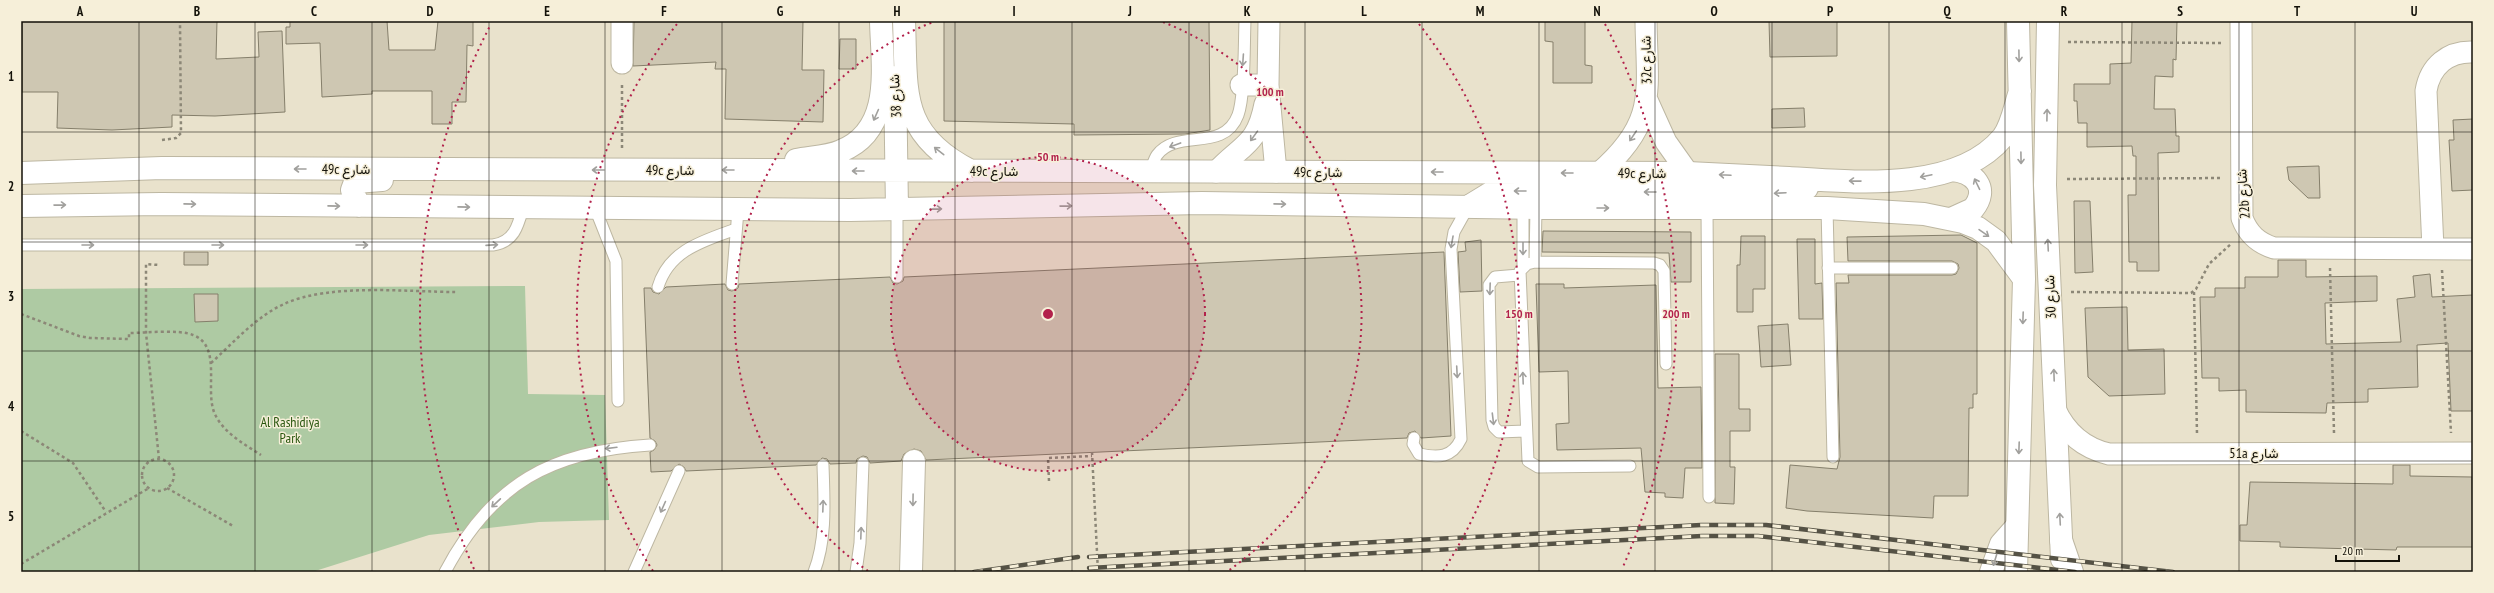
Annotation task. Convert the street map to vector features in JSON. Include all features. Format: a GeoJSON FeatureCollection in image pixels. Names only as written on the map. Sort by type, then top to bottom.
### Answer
{"type":"FeatureCollection","features":[{"type":"Feature","properties":{"kind":"main road"},"geometry":{"type":"LineString","coordinates":[[773,171],[797,160],[841,152],[852,146],[870,127],[877,115],[883,90],[881,21]]}},
{"type":"Feature","properties":{"kind":"main road","name":"شارع 38"},"geometry":{"type":"LineString","coordinates":[[892,21],[897,210]]}},
{"type":"Feature","properties":{"kind":"main road"},"geometry":{"type":"LineString","coordinates":[[904,21],[908,95],[913,118],[932,146],[955,163],[972,171]]}},
{"type":"Feature","properties":{"kind":"main road","name":"شارع 30"},"geometry":{"type":"LineString","coordinates":[[2016,572],[2024,279],[2018,21]]}},
{"type":"Feature","properties":{"kind":"main road","name":"شارع 30"},"geometry":{"type":"LineString","coordinates":[[2048,32],[2045,185],[2062,572]]}},
{"type":"Feature","properties":{"kind":"main road","name":"49c شارع"},"geometry":{"type":"LineString","coordinates":[[21,173],[162,168],[1688,173],[1831,180],[1910,179],[1952,170],[1979,157],[2004,135],[2020,91]]}},
{"type":"Feature","properties":{"kind":"main road"},"geometry":{"type":"LineString","coordinates":[[359,206],[352,190],[355,182],[360,180],[450,180],[492,177],[538,170]]}},
{"type":"Feature","properties":{"kind":"main road"},"geometry":{"type":"LineString","coordinates":[[1951,219],[1973,209],[1980,194],[1980,187],[1973,177],[1962,171],[1952,170]]}},
{"type":"Feature","properties":{"kind":"main road"},"geometry":{"type":"LineString","coordinates":[[1202,203],[1256,192],[1265,186],[1276,172]]}},
{"type":"Feature","properties":{"kind":"main road"},"geometry":{"type":"LineString","coordinates":[[1468,207],[1479,198],[1499,192],[1780,193],[1804,189],[1831,180]]}},
{"type":"Feature","properties":{"kind":"main road"},"geometry":{"type":"LineString","coordinates":[[21,206],[161,204],[595,208],[738,219],[897,210],[1202,203],[1529,208],[1827,208],[1908,212],[1951,219],[1978,228],[1996,241],[2024,279]]}},
{"type":"Feature","properties":{"kind":"main road"},"geometry":{"type":"LineString","coordinates":[[911,572],[914,461]]}},
{"type":"Feature","properties":{"kind":"main road"},"geometry":{"type":"LineString","coordinates":[[1991,572],[2001,544],[2017,526]]}},
{"type":"Feature","properties":{"kind":"main road"},"geometry":{"type":"LineString","coordinates":[[2061,540],[2072,572]]}},
{"type":"Feature","properties":{"kind":"street"},"geometry":{"type":"LineString","coordinates":[[622,21],[622,63]]}},
{"type":"Feature","properties":{"kind":"street"},"geometry":{"type":"LineString","coordinates":[[1269,21],[1268,85],[1276,172]]}},
{"type":"Feature","properties":{"kind":"street","name":"32c شارع"},"geometry":{"type":"LineString","coordinates":[[1599,173],[1615,159],[1639,127],[1647,100],[1646,21]]}},
{"type":"Feature","properties":{"kind":"street","name":"22b شارع"},"geometry":{"type":"LineString","coordinates":[[2241,21],[2240,177],[2242,218],[2250,234],[2265,245],[2274,248],[2473,249]]}},
{"type":"Feature","properties":{"kind":"street"},"geometry":{"type":"LineString","coordinates":[[2437,249],[2426,112],[2427,82],[2436,66],[2452,55],[2473,52]]}},
{"type":"Feature","properties":{"kind":"street"},"geometry":{"type":"LineString","coordinates":[[2426,112],[2438,86],[2446,76],[2457,66],[2473,58]]}},
{"type":"Feature","properties":{"kind":"street"},"geometry":{"type":"LineString","coordinates":[[1241,85],[1268,85]]}},
{"type":"Feature","properties":{"kind":"street"},"geometry":{"type":"LineString","coordinates":[[1216,172],[1255,135],[1261,124],[1268,85]]}},
{"type":"Feature","properties":{"kind":"street","name":"32c شارع"},"geometry":{"type":"LineString","coordinates":[[1647,100],[1666,142],[1688,173]]}},
{"type":"Feature","properties":{"kind":"street","name":"51a شارع"},"geometry":{"type":"LineString","coordinates":[[2055,408],[2067,430],[2076,439],[2098,451],[2109,454],[2473,453]]}},
{"type":"Feature","properties":{"kind":"lane"},"geometry":{"type":"LineString","coordinates":[[1150,172],[1157,155],[1165,148],[1185,141],[1214,138],[1228,130],[1238,115],[1245,21]]}},
{"type":"Feature","properties":{"kind":"lane"},"geometry":{"type":"LineString","coordinates":[[1414,438],[1413,444],[1419,454],[1437,458],[1454,451],[1461,439],[1451,249],[1454,232],[1468,207]]}},
{"type":"Feature","properties":{"kind":"lane"},"geometry":{"type":"LineString","coordinates":[[21,245],[493,245],[512,237],[518,227],[523,208]]}},
{"type":"Feature","properties":{"kind":"lane"},"geometry":{"type":"LineString","coordinates":[[595,208],[616,261],[618,401]]}},
{"type":"Feature","properties":{"kind":"lane"},"geometry":{"type":"LineString","coordinates":[[1529,208],[1535,262]]}},
{"type":"Feature","properties":{"kind":"lane"},"geometry":{"type":"LineString","coordinates":[[1529,208],[1521,271],[1527,458],[1534,466],[1630,466]]}},
{"type":"Feature","properties":{"kind":"lane"},"geometry":{"type":"LineString","coordinates":[[1707,208],[1709,497]]}},
{"type":"Feature","properties":{"kind":"lane"},"geometry":{"type":"LineString","coordinates":[[1827,208],[1833,457]]}},
{"type":"Feature","properties":{"kind":"lane"},"geometry":{"type":"LineString","coordinates":[[896,277],[897,210]]}},
{"type":"Feature","properties":{"kind":"lane"},"geometry":{"type":"LineString","coordinates":[[732,284],[738,219]]}},
{"type":"Feature","properties":{"kind":"lane"},"geometry":{"type":"LineString","coordinates":[[658,287],[665,269],[680,253],[707,239],[738,219]]}},
{"type":"Feature","properties":{"kind":"lane"},"geometry":{"type":"LineString","coordinates":[[1525,431],[1499,432],[1494,427],[1492,420],[1489,285],[1495,277],[1521,271],[1535,262],[1660,265],[1664,271],[1666,364]]}},
{"type":"Feature","properties":{"kind":"lane"},"geometry":{"type":"LineString","coordinates":[[1828,268],[1952,268]]}},
{"type":"Feature","properties":{"kind":"lane"},"geometry":{"type":"LineString","coordinates":[[445,572],[476,523],[504,495],[535,473],[552,464],[589,452],[650,445]]}},
{"type":"Feature","properties":{"kind":"lane"},"geometry":{"type":"LineString","coordinates":[[856,572],[860,543],[863,463]]}},
{"type":"Feature","properties":{"kind":"lane"},"geometry":{"type":"LineString","coordinates":[[814,572],[820,548],[822,527],[823,464]]}},
{"type":"Feature","properties":{"kind":"lane"},"geometry":{"type":"LineString","coordinates":[[634,572],[679,471]]}},
{"type":"Feature","properties":{"kind":"path"},"geometry":{"type":"LineString","coordinates":[[162,140],[176,138],[181,133],[180,21]]}},
{"type":"Feature","properties":{"kind":"path"},"geometry":{"type":"LineString","coordinates":[[2048,32],[2241,43]]}},
{"type":"Feature","properties":{"kind":"path"},"geometry":{"type":"LineString","coordinates":[[622,63],[622,170]]}},
{"type":"Feature","properties":{"kind":"path"},"geometry":{"type":"LineString","coordinates":[[2066,185],[2066,179],[2240,177]]}},
{"type":"Feature","properties":{"kind":"path"},"geometry":{"type":"LineString","coordinates":[[2198,454],[2194,292],[2202,274],[2218,254],[2227,246],[2250,234]]}},
{"type":"Feature","properties":{"kind":"path"},"geometry":{"type":"LineString","coordinates":[[2330,249],[2335,453]]}},
{"type":"Feature","properties":{"kind":"path"},"geometry":{"type":"LineString","coordinates":[[2437,249],[2452,453]]}},
{"type":"Feature","properties":{"kind":"path"},"geometry":{"type":"LineString","coordinates":[[159,265],[146,264],[146,333],[159,459]]}},
{"type":"Feature","properties":{"kind":"path"},"geometry":{"type":"LineString","coordinates":[[211,364],[268,314],[283,304],[305,296],[342,291],[457,292]]}},
{"type":"Feature","properties":{"kind":"path"},"geometry":{"type":"LineString","coordinates":[[2050,292],[2194,292]]}},
{"type":"Feature","properties":{"kind":"path"},"geometry":{"type":"LineString","coordinates":[[21,314],[90,338],[129,339],[129,333],[193,334],[205,343],[208,349],[211,364],[209,397],[215,414],[225,428],[261,455]]}},
{"type":"Feature","properties":{"kind":"path"},"geometry":{"type":"LineString","coordinates":[[21,431],[73,463],[106,512]]}},
{"type":"Feature","properties":{"kind":"path"},"geometry":{"type":"LineString","coordinates":[[1092,452],[1098,572]]}},
{"type":"Feature","properties":{"kind":"path"},"geometry":{"type":"LineString","coordinates":[[1049,482],[1048,458],[1092,456]]}},
{"type":"Feature","properties":{"kind":"path"},"geometry":{"type":"LineString","coordinates":[[159,459],[170,465],[174,477],[167,488],[155,491],[149,488],[142,477],[142,470],[152,460],[159,459]]}},
{"type":"Feature","properties":{"kind":"path"},"geometry":{"type":"LineString","coordinates":[[21,564],[106,512],[149,488]]}},
{"type":"Feature","properties":{"kind":"path"},"geometry":{"type":"LineString","coordinates":[[167,488],[234,526]]}},
{"type":"Feature","properties":{"kind":"green space","name":"Al Rashidiya Park"},"geometry":{"type":"Polygon","coordinates":[[[525,286],[528,394],[605,395],[609,520],[539,522],[429,535],[312,572],[21,572],[21,289],[525,286]]]}},
{"type":"Feature","properties":{"kind":"building"},"geometry":{"type":"Polygon","coordinates":[[[22,21],[217,21],[216,59],[259,57],[258,32],[282,31],[285,112],[215,116],[172,115],[172,127],[112,130],[57,128],[58,92],[22,92],[22,21]]]}},
{"type":"Feature","properties":{"kind":"building"},"geometry":{"type":"Polygon","coordinates":[[[290,21],[387,21],[389,50],[435,50],[438,21],[473,21],[473,46],[467,45],[466,102],[452,102],[452,124],[432,124],[432,91],[372,91],[372,94],[322,97],[320,43],[286,44],[286,27],[290,27],[290,21]]]}},
{"type":"Feature","properties":{"kind":"building"},"geometry":{"type":"Polygon","coordinates":[[[634,21],[803,21],[802,70],[824,70],[823,122],[725,119],[726,69],[715,69],[716,62],[633,66],[634,21]]]}},
{"type":"Feature","properties":{"kind":"building"},"geometry":{"type":"Polygon","coordinates":[[[944,21],[1209,21],[1210,130],[1185,134],[1074,135],[1074,124],[944,121],[944,21]]]}},
{"type":"Feature","properties":{"kind":"building"},"geometry":{"type":"Polygon","coordinates":[[[1545,21],[1585,21],[1585,65],[1592,66],[1592,83],[1553,83],[1553,42],[1545,41],[1545,21]]]}},
{"type":"Feature","properties":{"kind":"building"},"geometry":{"type":"Polygon","coordinates":[[[1769,21],[1837,21],[1837,56],[1770,57],[1769,21]]]}},
{"type":"Feature","properties":{"kind":"building"},"geometry":{"type":"Polygon","coordinates":[[[2132,21],[2177,21],[2176,60],[2173,59],[2173,77],[2155,76],[2154,109],[2175,109],[2176,136],[2179,136],[2179,152],[2158,153],[2159,271],[2137,271],[2137,262],[2129,262],[2128,195],[2136,195],[2136,156],[2133,156],[2132,146],[2087,147],[2087,123],[2078,123],[2077,101],[2074,101],[2074,84],[2110,84],[2110,64],[2131,63],[2132,21]]]}},
{"type":"Feature","properties":{"kind":"building"},"geometry":{"type":"Polygon","coordinates":[[[840,39],[856,39],[856,69],[839,69],[840,39]]]}},
{"type":"Feature","properties":{"kind":"building"},"geometry":{"type":"Polygon","coordinates":[[[1804,108],[1805,127],[1772,128],[1772,109],[1804,108]]]}},
{"type":"Feature","properties":{"kind":"building"},"geometry":{"type":"Polygon","coordinates":[[[2473,119],[2473,190],[2452,191],[2449,140],[2454,140],[2453,120],[2473,119]]]}},
{"type":"Feature","properties":{"kind":"building"},"geometry":{"type":"Polygon","coordinates":[[[2319,166],[2320,198],[2308,198],[2289,180],[2287,167],[2319,166]]]}},
{"type":"Feature","properties":{"kind":"building"},"geometry":{"type":"Polygon","coordinates":[[[2074,201],[2090,201],[2093,272],[2075,273],[2074,201]]]}},
{"type":"Feature","properties":{"kind":"building"},"geometry":{"type":"Polygon","coordinates":[[[1543,231],[1691,232],[1691,282],[1671,282],[1669,253],[1542,252],[1543,231]]]}},
{"type":"Feature","properties":{"kind":"building"},"geometry":{"type":"Polygon","coordinates":[[[1961,235],[1977,243],[1977,394],[1973,394],[1973,408],[1969,408],[1968,496],[1934,496],[1933,518],[1807,511],[1786,508],[1790,465],[1837,469],[1840,457],[1836,283],[1849,283],[1848,275],[1952,275],[1956,274],[1959,268],[1958,264],[1952,261],[1848,261],[1847,237],[1961,235]]]}},
{"type":"Feature","properties":{"kind":"building"},"geometry":{"type":"Polygon","coordinates":[[[1741,236],[1765,236],[1765,289],[1753,289],[1753,312],[1737,312],[1737,265],[1740,265],[1741,236]]]}},
{"type":"Feature","properties":{"kind":"building"},"geometry":{"type":"Polygon","coordinates":[[[1797,239],[1815,239],[1815,284],[1822,283],[1823,319],[1799,319],[1797,239]]]}},
{"type":"Feature","properties":{"kind":"building"},"geometry":{"type":"Polygon","coordinates":[[[1481,240],[1482,291],[1460,292],[1458,252],[1466,251],[1465,242],[1481,240]]]}},
{"type":"Feature","properties":{"kind":"building"},"geometry":{"type":"Polygon","coordinates":[[[184,252],[208,252],[208,265],[184,265],[184,252]]]}},
{"type":"Feature","properties":{"kind":"building"},"geometry":{"type":"Polygon","coordinates":[[[1444,252],[1451,436],[1421,438],[1415,431],[1409,433],[1407,438],[926,460],[921,451],[914,449],[904,454],[901,461],[870,463],[867,457],[863,456],[857,459],[856,463],[830,464],[827,459],[822,458],[816,465],[686,471],[684,467],[679,464],[671,471],[651,472],[650,452],[654,450],[657,445],[655,441],[650,438],[644,288],[651,288],[653,292],[659,294],[666,287],[725,284],[728,290],[732,291],[738,288],[739,284],[890,277],[893,283],[897,284],[903,281],[904,277],[1444,252]]]}},
{"type":"Feature","properties":{"kind":"building"},"geometry":{"type":"Polygon","coordinates":[[[2278,260],[2306,260],[2306,277],[2377,276],[2377,301],[2325,303],[2326,344],[2401,342],[2397,299],[2415,297],[2413,276],[2430,274],[2432,297],[2473,295],[2473,411],[2451,411],[2448,343],[2417,345],[2418,387],[2368,389],[2368,402],[2327,403],[2326,413],[2246,412],[2246,390],[2219,391],[2219,378],[2202,378],[2200,297],[2215,297],[2215,288],[2245,288],[2245,277],[2278,277],[2278,260]]]}},
{"type":"Feature","properties":{"kind":"building"},"geometry":{"type":"Polygon","coordinates":[[[1536,284],[1564,284],[1564,288],[1656,285],[1658,388],[1701,387],[1702,468],[1685,468],[1683,498],[1665,497],[1665,493],[1645,492],[1641,448],[1557,450],[1556,424],[1569,423],[1568,371],[1539,372],[1536,284]]]}},
{"type":"Feature","properties":{"kind":"building"},"geometry":{"type":"Polygon","coordinates":[[[194,294],[218,294],[218,321],[195,322],[194,294]]]}},
{"type":"Feature","properties":{"kind":"building"},"geometry":{"type":"Polygon","coordinates":[[[2127,307],[2128,350],[2164,349],[2165,394],[2109,396],[2088,377],[2085,308],[2127,307]]]}},
{"type":"Feature","properties":{"kind":"building"},"geometry":{"type":"Polygon","coordinates":[[[1788,324],[1791,365],[1761,367],[1758,326],[1788,324]]]}},
{"type":"Feature","properties":{"kind":"building"},"geometry":{"type":"Polygon","coordinates":[[[1715,354],[1739,354],[1739,409],[1750,409],[1750,431],[1730,431],[1730,467],[1735,467],[1734,504],[1715,503],[1715,354]]]}},
{"type":"Feature","properties":{"kind":"building"},"geometry":{"type":"Polygon","coordinates":[[[2393,465],[2410,465],[2410,476],[2472,477],[2473,547],[2397,547],[2396,550],[2280,547],[2280,542],[2240,541],[2240,525],[2247,525],[2250,482],[2393,484],[2393,465]]]}},
{"type":"Feature","properties":{"kind":"railway"},"geometry":{"type":"LineString","coordinates":[[1089,557],[1701,525],[1766,525],[2173,572]]}},
{"type":"Feature","properties":{"kind":"railway"},"geometry":{"type":"LineString","coordinates":[[1089,568],[1702,536],[1758,536],[2075,572]]}},
{"type":"Feature","properties":{"kind":"railway"},"geometry":{"type":"LineString","coordinates":[[974,572],[1078,557]]}}]}
